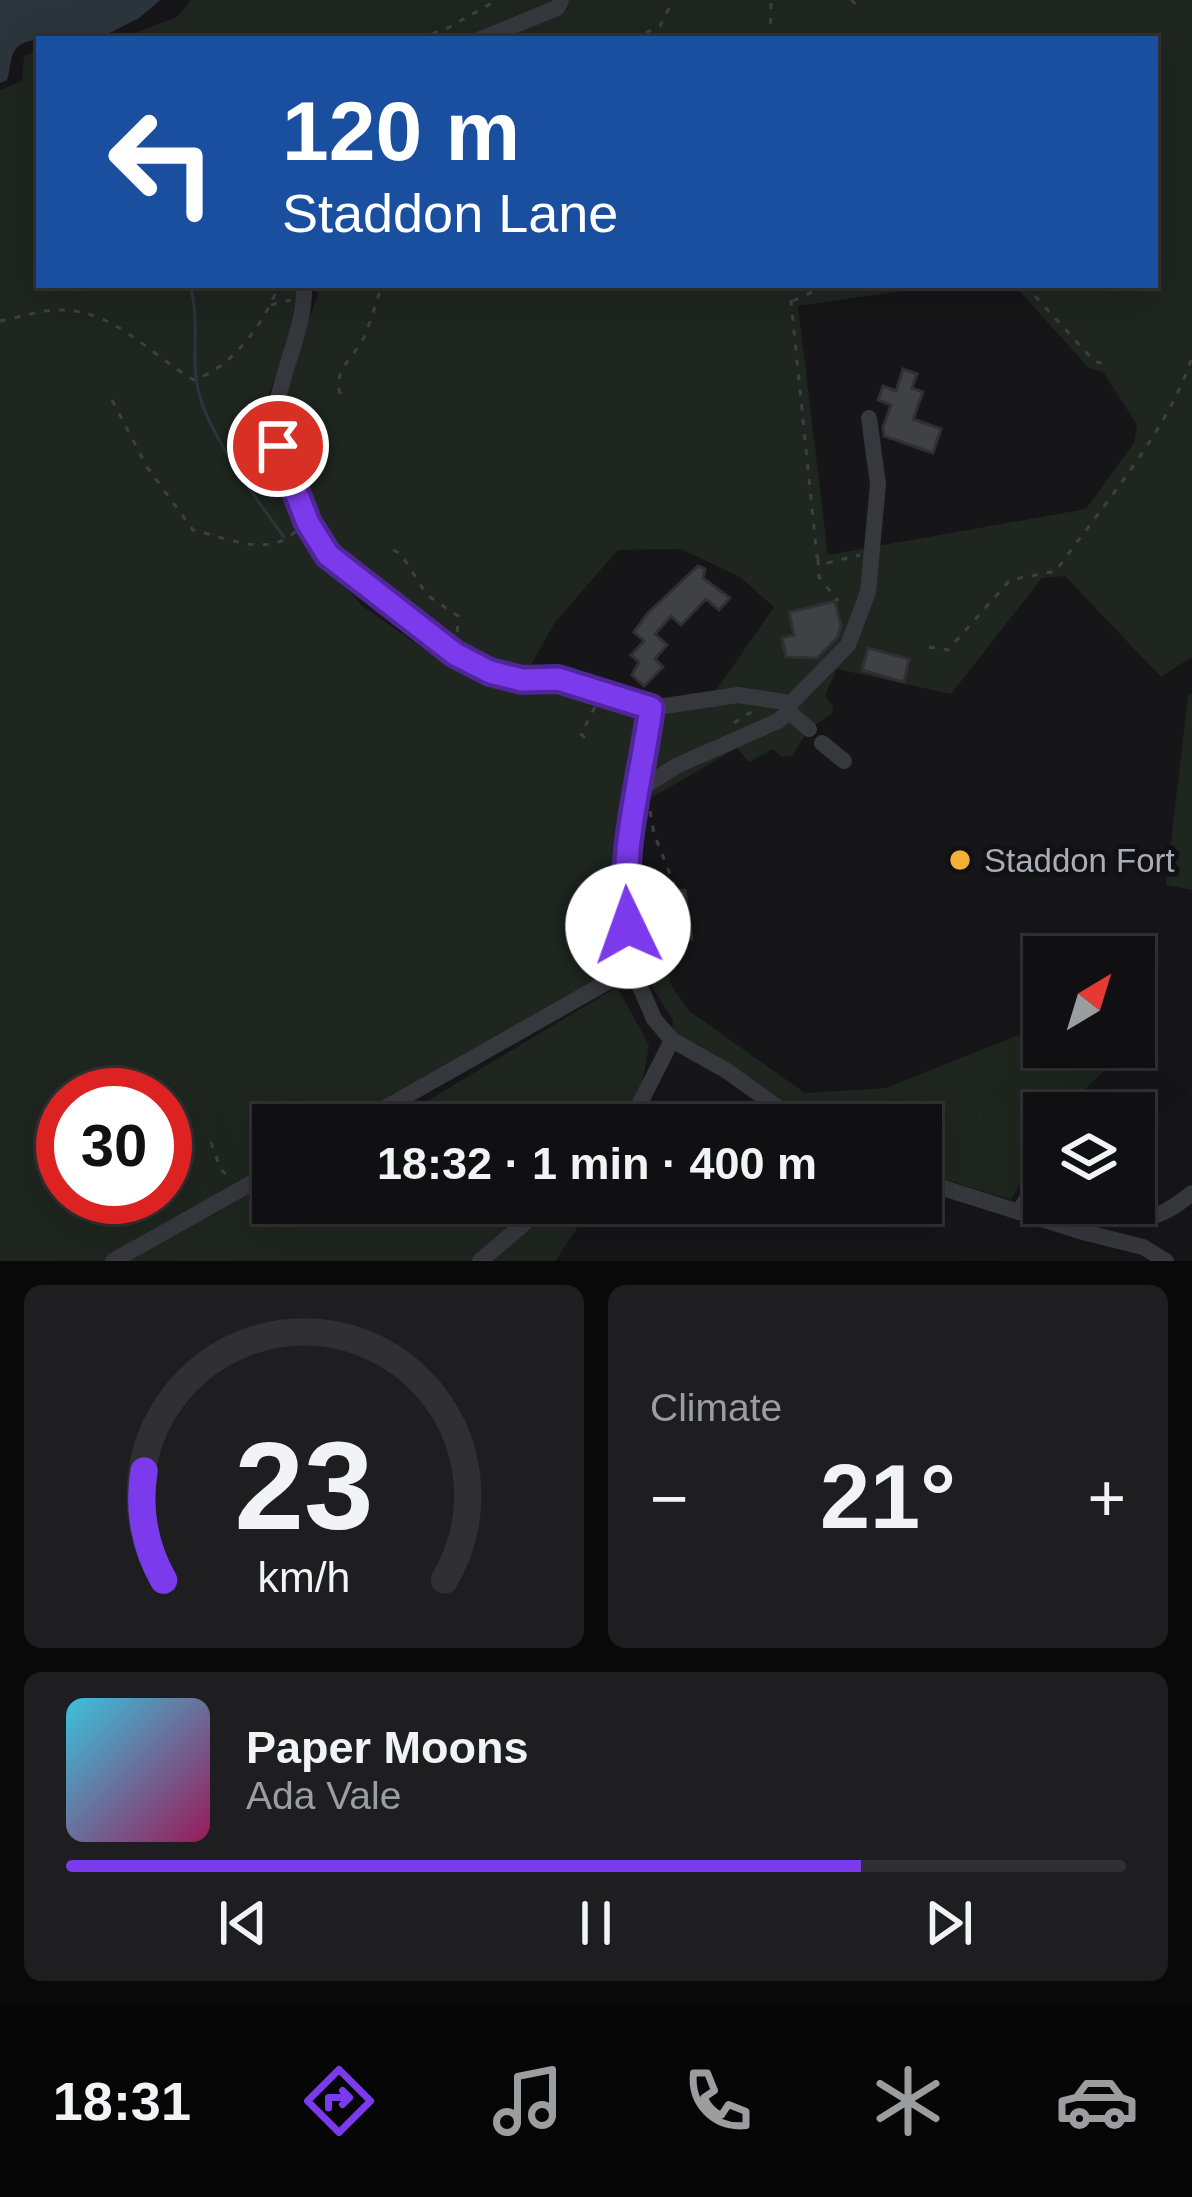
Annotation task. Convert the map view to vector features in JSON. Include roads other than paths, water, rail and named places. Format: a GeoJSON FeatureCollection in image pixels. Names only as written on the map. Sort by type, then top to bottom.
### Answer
{"type":"FeatureCollection","features":[{"type":"Feature","properties":{"kind":"street"},"geometry":{"type":"LineString","coordinates":[[488,36],[556,8],[562,0]]}},
{"type":"Feature","properties":{"kind":"street"},"geometry":{"type":"LineString","coordinates":[[304,291],[297,341],[276,403],[278,446],[307,521],[328,555],[455,654],[490,672],[522,680],[558,679],[651,708],[738,695],[790,707],[808,729]]}},
{"type":"Feature","properties":{"kind":"street"},"geometry":{"type":"LineString","coordinates":[[640,793],[676,766],[778,721],[854,633],[868,592],[878,484],[868,418]]}},
{"type":"Feature","properties":{"kind":"street"},"geometry":{"type":"LineString","coordinates":[[841,653],[863,659]]}},
{"type":"Feature","properties":{"kind":"street"},"geometry":{"type":"LineString","coordinates":[[651,708],[640,793],[625,851],[623,884],[632,968],[654,1019],[673,1040],[773,1104]]}},
{"type":"Feature","properties":{"kind":"street"},"geometry":{"type":"LineString","coordinates":[[822,743],[844,761]]}},
{"type":"Feature","properties":{"kind":"street"},"geometry":{"type":"LineString","coordinates":[[392,1104],[632,968]]}},
{"type":"Feature","properties":{"kind":"street"},"geometry":{"type":"LineString","coordinates":[[640,1104],[673,1040]]}},
{"type":"Feature","properties":{"kind":"street"},"geometry":{"type":"LineString","coordinates":[[113,1261],[252,1183]]}},
{"type":"Feature","properties":{"kind":"street"},"geometry":{"type":"LineString","coordinates":[[942,1188],[1144,1247],[1166,1261]]}},
{"type":"Feature","properties":{"kind":"street"},"geometry":{"type":"LineString","coordinates":[[1155,1217],[1192,1192]]}},
{"type":"Feature","properties":{"kind":"street"},"geometry":{"type":"LineString","coordinates":[[1019,1212],[1023,1205]]}},
{"type":"Feature","properties":{"kind":"street"},"geometry":{"type":"LineString","coordinates":[[480,1261],[523,1224]]}},
{"type":"Feature","properties":{"kind":"waterway"},"geometry":{"type":"LineString","coordinates":[[191,288],[196,376],[203,406],[234,466],[284,537]]}},
{"type":"Feature","properties":{"kind":"place","name":"Staddon Fort"},"geometry":{"type":"Point","coordinates":[960,860]}}]}
